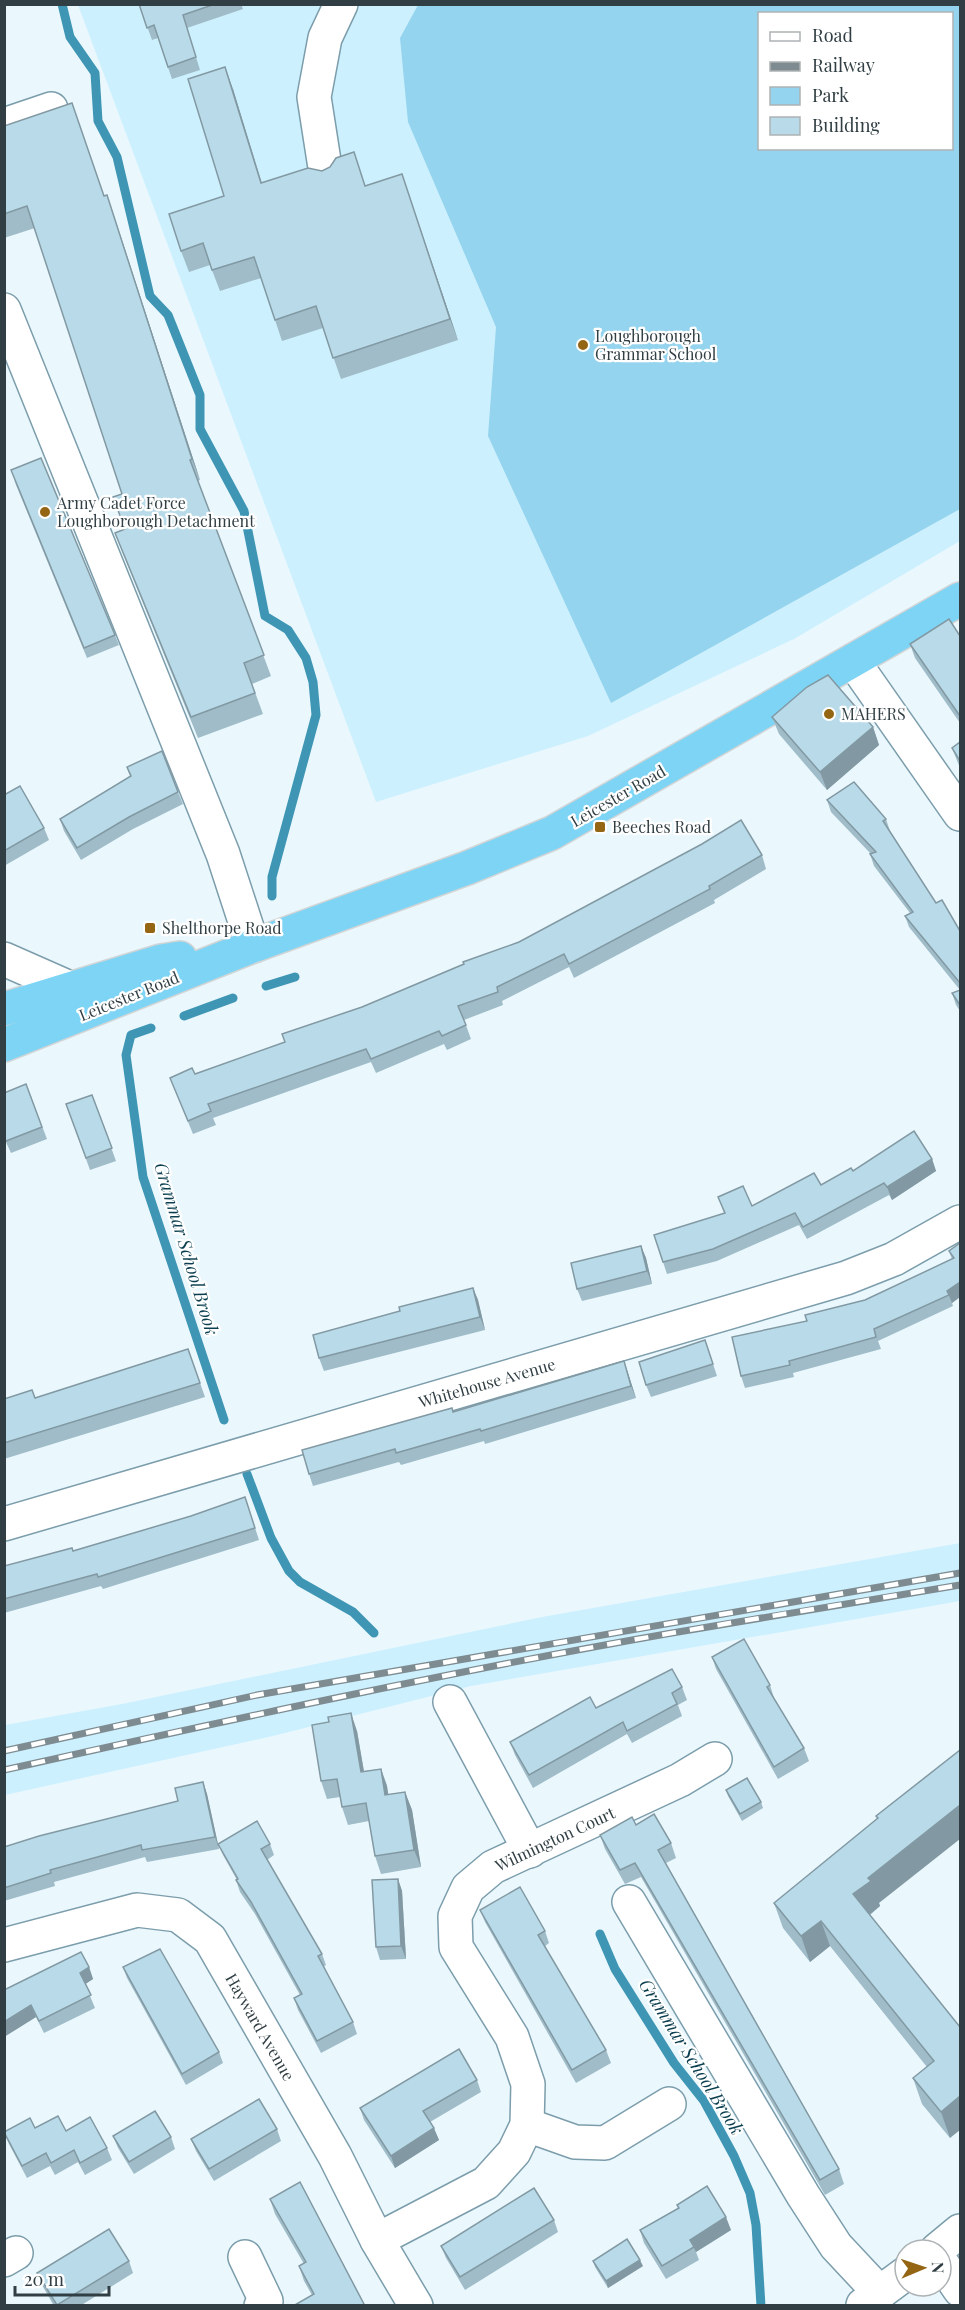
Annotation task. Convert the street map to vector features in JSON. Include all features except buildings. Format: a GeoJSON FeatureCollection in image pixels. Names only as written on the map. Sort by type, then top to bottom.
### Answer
{"type":"FeatureCollection","features":[{"type":"Feature","properties":{"kind":"highway","name":"Leicester Road"},"geometry":{"type":"LineString","coordinates":[[4,1045],[77,1002],[253,946],[467,868],[552,833],[960,600]]}},
{"type":"Feature","properties":{"kind":"street"},"geometry":{"type":"LineString","coordinates":[[326,174],[314,97],[325,38],[341,4]]}},
{"type":"Feature","properties":{"kind":"street"},"geometry":{"type":"LineString","coordinates":[[4,125],[51,110]]}},
{"type":"Feature","properties":{"kind":"street"},"geometry":{"type":"LineString","coordinates":[[4,310],[222,854],[253,946]]}},
{"type":"Feature","properties":{"kind":"street"},"geometry":{"type":"LineString","coordinates":[[854,661],[960,813]]}},
{"type":"Feature","properties":{"kind":"street"},"geometry":{"type":"LineString","coordinates":[[4,959],[77,1002]]}},
{"type":"Feature","properties":{"kind":"street"},"geometry":{"type":"LineString","coordinates":[[4,970],[10,986],[6,1014],[46,1015],[77,1002]]}},
{"type":"Feature","properties":{"kind":"street","name":"Whitehouse Avenue"},"geometry":{"type":"LineString","coordinates":[[4,1524],[846,1278],[894,1259],[960,1222]]}},
{"type":"Feature","properties":{"kind":"street"},"geometry":{"type":"LineString","coordinates":[[450,1702],[530,1851]]}},
{"type":"Feature","properties":{"kind":"street","name":"Wilmington Court"},"geometry":{"type":"LineString","coordinates":[[377,2240],[486,2183],[514,2152],[528,2125],[528,2084],[512,2037],[456,1947],[454,1916],[468,1888],[493,1867],[680,1780],[715,1759]]}},
{"type":"Feature","properties":{"kind":"street"},"geometry":{"type":"LineString","coordinates":[[629,1902],[803,2195],[836,2246],[882,2291]]}},
{"type":"Feature","properties":{"kind":"street","name":"Hayward Avenue"},"geometry":{"type":"LineString","coordinates":[[4,1945],[136,1910],[178,1915],[210,1939],[335,2156],[377,2240],[416,2306]]}},
{"type":"Feature","properties":{"kind":"street"},"geometry":{"type":"LineString","coordinates":[[528,2125],[575,2142],[605,2143],[669,2103]]}},
{"type":"Feature","properties":{"kind":"street"},"geometry":{"type":"LineString","coordinates":[[244,2257],[266,2301],[261,2306]]}},
{"type":"Feature","properties":{"kind":"shaded area","name":"Loughborough Grammar School"},"geometry":{"type":"Polygon","coordinates":[[[78,5],[960,5],[960,541],[794,639],[588,736],[376,802],[78,5]]]}},
{"type":"Feature","properties":{"kind":"shaded area"},"geometry":{"type":"Polygon","coordinates":[[[960,1543],[960,1601],[471,1686],[273,1736],[5,1795],[5,1725],[122,1704],[542,1617],[960,1543]]]}},
{"type":"Feature","properties":{"kind":"green space"},"geometry":{"type":"Polygon","coordinates":[[[418,5],[960,5],[960,509],[611,703],[488,436],[496,327],[408,122],[400,38],[418,5]]]}},
{"type":"Feature","properties":{"kind":"waterway","name":"Grammar School Brook"},"geometry":{"type":"LineString","coordinates":[[62,4],[70,37],[95,73],[98,121],[117,157],[150,296],[168,315],[200,395],[200,429],[244,511],[265,616],[288,630],[306,658],[313,682],[316,715],[272,877],[272,896]]}},
{"type":"Feature","properties":{"kind":"waterway","name":"Grammar School Brook"},"geometry":{"type":"LineString","coordinates":[[266,986],[295,977]]}},
{"type":"Feature","properties":{"kind":"waterway","name":"Grammar School Brook"},"geometry":{"type":"LineString","coordinates":[[184,1016],[233,998]]}},
{"type":"Feature","properties":{"kind":"waterway","name":"Grammar School Brook"},"geometry":{"type":"LineString","coordinates":[[151,1028],[131,1035],[126,1055],[143,1177],[224,1420]]}},
{"type":"Feature","properties":{"kind":"waterway","name":"Grammar School Brook"},"geometry":{"type":"LineString","coordinates":[[247,1474],[271,1538],[289,1571],[300,1582],[353,1612],[374,1633]]}},
{"type":"Feature","properties":{"kind":"waterway","name":"Grammar School Brook"},"geometry":{"type":"LineString","coordinates":[[600,1934],[615,1969],[674,2063],[704,2101],[734,2156],[750,2193],[756,2225],[761,2306]]}},
{"type":"Feature","properties":{"kind":"railway"},"geometry":{"type":"LineString","coordinates":[[4,1751],[257,1695],[960,1573]]}},
{"type":"Feature","properties":{"kind":"railway"},"geometry":{"type":"LineString","coordinates":[[4,1770],[417,1681],[666,1634],[960,1585]]}},
{"type":"Feature","properties":{"kind":"place","name":"Loughborough Grammar School"},"geometry":{"type":"Point","coordinates":[583,345]}},
{"type":"Feature","properties":{"kind":"place","name":"Army Cadet Force Loughborough Detachment"},"geometry":{"type":"Point","coordinates":[45,512]}},
{"type":"Feature","properties":{"kind":"place","name":"MAHERS"},"geometry":{"type":"Point","coordinates":[829,714]}},
{"type":"Feature","properties":{"kind":"place","name":"Beeches Road"},"geometry":{"type":"Point","coordinates":[600,827]}},
{"type":"Feature","properties":{"kind":"place","name":"Shelthorpe Road"},"geometry":{"type":"Point","coordinates":[150,928]}}]}
